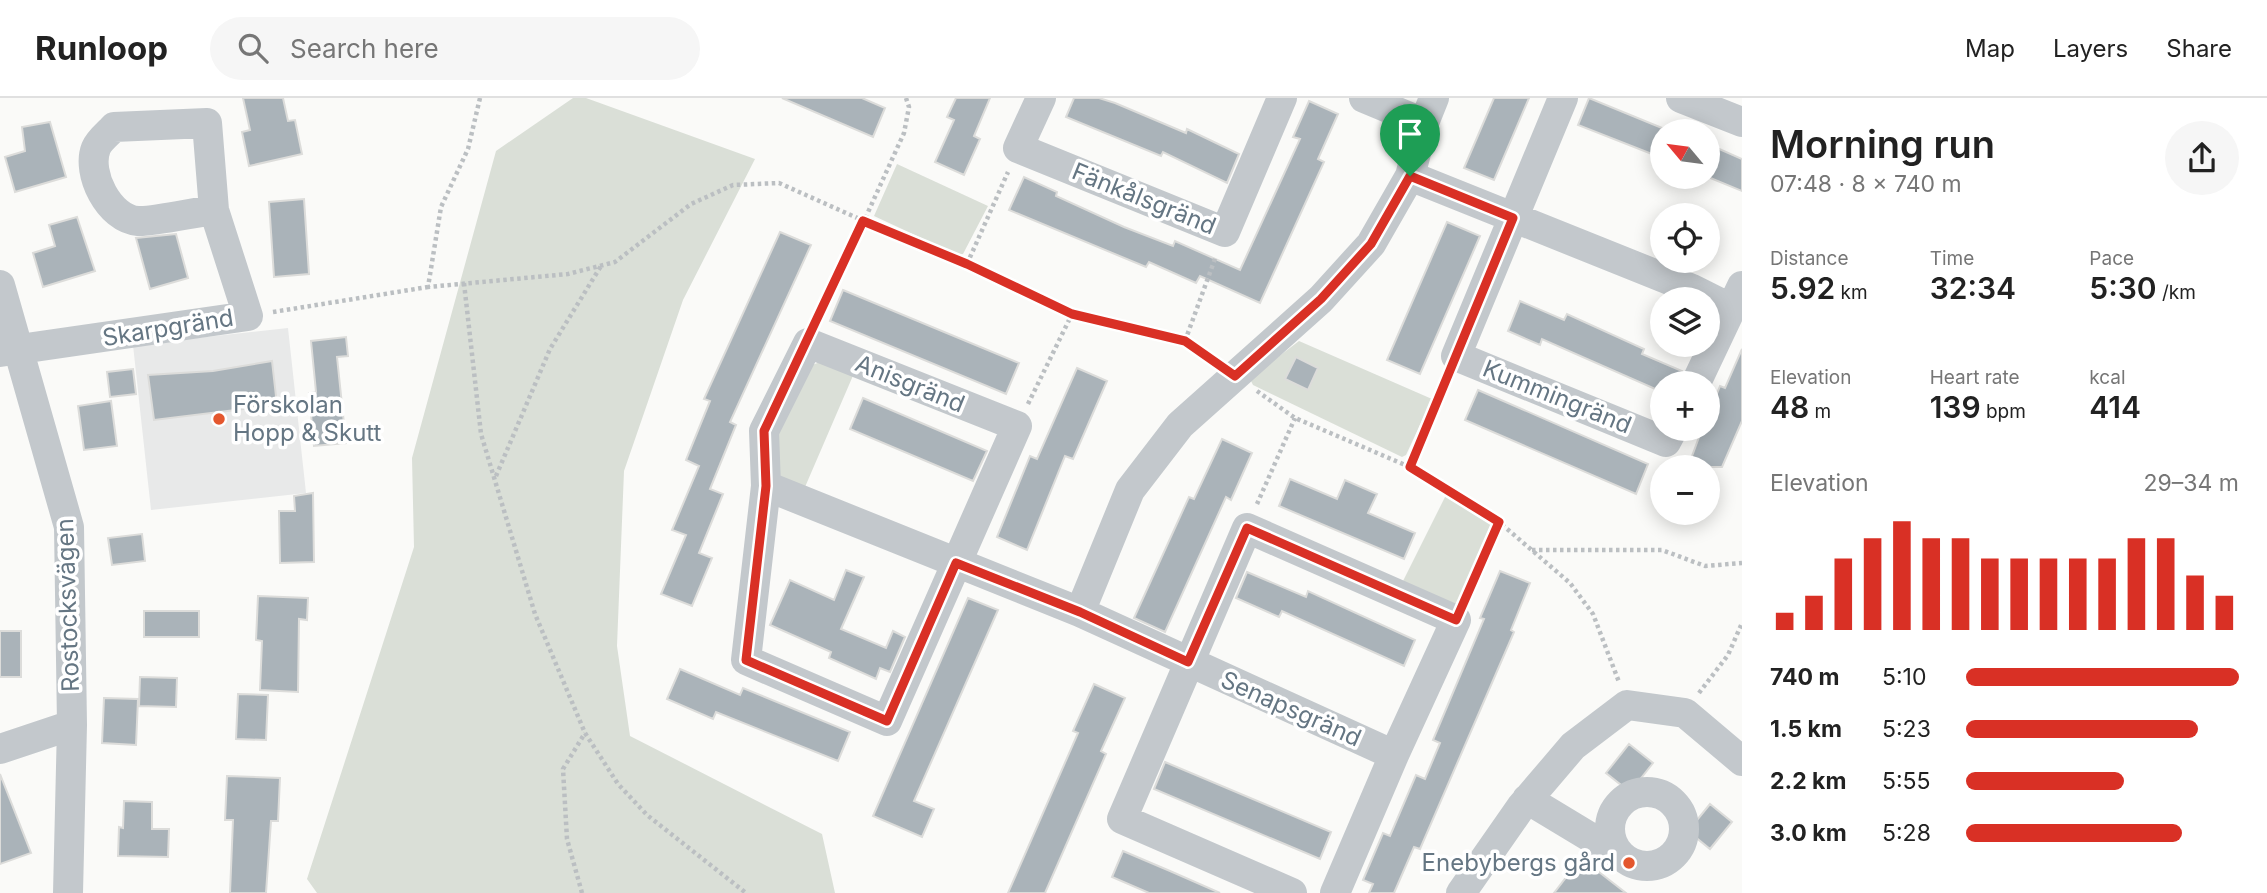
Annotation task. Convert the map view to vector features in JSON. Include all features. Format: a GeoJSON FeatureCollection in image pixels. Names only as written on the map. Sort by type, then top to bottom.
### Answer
{"type":"FeatureCollection","features":[{"type":"Feature","properties":{"kind":"street"},"geometry":{"type":"LineString","coordinates":[[1018,148],[1041,98]]}},
{"type":"Feature","properties":{"kind":"street","name":"Fänkålsgränd"},"geometry":{"type":"LineString","coordinates":[[1018,148],[1225,232],[1282,98]]}},
{"type":"Feature","properties":{"kind":"street"},"geometry":{"type":"LineString","coordinates":[[766,486],[1080,612],[1130,490],[1180,425],[1321,299],[1371,244],[1410,176],[1429,110],[1364,98]]}},
{"type":"Feature","properties":{"kind":"street","name":"Kummingränd"},"geometry":{"type":"LineString","coordinates":[[1563,98],[1456,356],[1650,435]]}},
{"type":"Feature","properties":{"kind":"street"},"geometry":{"type":"LineString","coordinates":[[1681,98],[1742,122]]}},
{"type":"Feature","properties":{"kind":"street","name":"Skarpgränd"},"geometry":{"type":"LineString","coordinates":[[10,351],[248,316],[214,209],[204,111],[114,127],[96,147],[93,168],[107,200],[118,213],[137,221],[214,209]]}},
{"type":"Feature","properties":{"kind":"street"},"geometry":{"type":"LineString","coordinates":[[1410,176],[1692,289],[1737,298],[1702,371]]}},
{"type":"Feature","properties":{"kind":"street","name":"Rostocksvägen"},"geometry":{"type":"LineString","coordinates":[[0,285],[10,351],[69,527],[72,725],[68,893]]}},
{"type":"Feature","properties":{"kind":"street"},"geometry":{"type":"LineString","coordinates":[[808,343],[764,431],[766,486],[746,660],[887,721],[1017,426]]}},
{"type":"Feature","properties":{"kind":"street","name":"Anisgränd"},"geometry":{"type":"LineString","coordinates":[[808,343],[1017,426]]}},
{"type":"Feature","properties":{"kind":"street"},"geometry":{"type":"LineString","coordinates":[[1292,893],[1122,819],[1247,528],[1456,620],[1335,893]]}},
{"type":"Feature","properties":{"kind":"street","name":"Senapsgränd"},"geometry":{"type":"LineString","coordinates":[[1080,612],[1394,755]]}},
{"type":"Feature","properties":{"kind":"street"},"geometry":{"type":"LineString","coordinates":[[1461,893],[1527,799],[1573,746],[1627,705],[1685,713],[1742,761]]}},
{"type":"Feature","properties":{"kind":"street"},"geometry":{"type":"LineString","coordinates":[[0,749],[72,725]]}},
{"type":"Feature","properties":{"kind":"street"},"geometry":{"type":"LineString","coordinates":[[1527,799],[1623,857]]}},
{"type":"Feature","properties":{"kind":"path"},"geometry":{"type":"LineString","coordinates":[[428,287],[442,207],[468,149],[480,98]]}},
{"type":"Feature","properties":{"kind":"path"},"geometry":{"type":"LineString","coordinates":[[808,343],[904,133],[909,107],[906,98]]}},
{"type":"Feature","properties":{"kind":"path"},"geometry":{"type":"LineString","coordinates":[[967,264],[1018,148]]}},
{"type":"Feature","properties":{"kind":"path"},"geometry":{"type":"LineString","coordinates":[[248,316],[428,287],[568,274],[601,266],[615,262],[691,204],[733,185],[779,183],[967,264],[1072,314],[1185,341],[1295,418],[1410,467],[1499,522],[1570,583],[1593,614],[1627,705]]}},
{"type":"Feature","properties":{"kind":"path"},"geometry":{"type":"LineString","coordinates":[[1185,341],[1225,232]]}},
{"type":"Feature","properties":{"kind":"path"},"geometry":{"type":"LineString","coordinates":[[495,477],[550,349],[601,266]]}},
{"type":"Feature","properties":{"kind":"path"},"geometry":{"type":"LineString","coordinates":[[464,283],[481,434],[535,614],[585,733],[618,784],[647,815],[746,893]]}},
{"type":"Feature","properties":{"kind":"path"},"geometry":{"type":"LineString","coordinates":[[1017,426],[1072,314]]}},
{"type":"Feature","properties":{"kind":"path"},"geometry":{"type":"LineString","coordinates":[[1410,467],[1456,356]]}},
{"type":"Feature","properties":{"kind":"path"},"geometry":{"type":"LineString","coordinates":[[1247,528],[1295,418]]}},
{"type":"Feature","properties":{"kind":"path"},"geometry":{"type":"LineString","coordinates":[[1456,620],[1499,522]]}},
{"type":"Feature","properties":{"kind":"path"},"geometry":{"type":"LineString","coordinates":[[1532,550],[1662,550],[1705,566],[1742,563]]}},
{"type":"Feature","properties":{"kind":"path"},"geometry":{"type":"LineString","coordinates":[[1685,713],[1728,654],[1742,623]]}},
{"type":"Feature","properties":{"kind":"path"},"geometry":{"type":"LineString","coordinates":[[582,893],[567,839],[563,769],[585,733]]}},
{"type":"Feature","properties":{"kind":"shaded area"},"geometry":{"type":"Polygon","coordinates":[[[573,98],[586,98],[755,159],[683,300],[624,471],[617,646],[630,736],[822,834],[835,893],[317,893],[307,879],[414,547],[412,458],[496,151],[573,98]]]}},
{"type":"Feature","properties":{"kind":"shaded area"},"geometry":{"type":"Polygon","coordinates":[[[897,164],[988,206],[963,254],[958,255],[874,216],[897,164]]]}},
{"type":"Feature","properties":{"kind":"shaded area","name":"Förskolan Hopp & Skutt"},"geometry":{"type":"Polygon","coordinates":[[[288,328],[306,493],[151,510],[133,345],[288,328]]]}},
{"type":"Feature","properties":{"kind":"shaded area"},"geometry":{"type":"Polygon","coordinates":[[[1299,341],[1432,399],[1406,455],[1402,457],[1253,385],[1251,381],[1257,373],[1299,341]],[[1296,357],[1285,379],[1308,390],[1318,368],[1296,357]]]}},
{"type":"Feature","properties":{"kind":"shaded area"},"geometry":{"type":"Polygon","coordinates":[[[823,361],[855,371],[802,494],[769,473],[773,445],[812,365],[823,361]]]}},
{"type":"Feature","properties":{"kind":"shaded area"},"geometry":{"type":"Polygon","coordinates":[[[1446,495],[1494,526],[1464,592],[1455,605],[1402,583],[1446,495]]]}},
{"type":"Feature","properties":{"kind":"building"},"geometry":{"type":"Polygon","coordinates":[[[243,98],[283,98],[288,121],[295,120],[302,154],[249,166],[242,132],[250,130],[243,98]]]}},
{"type":"Feature","properties":{"kind":"building"},"geometry":{"type":"Polygon","coordinates":[[[782,98],[862,98],[885,108],[873,137],[782,98]]]}},
{"type":"Feature","properties":{"kind":"building"},"geometry":{"type":"Polygon","coordinates":[[[956,98],[990,98],[974,136],[980,139],[964,175],[935,162],[954,120],[947,117],[956,98]]]}},
{"type":"Feature","properties":{"kind":"building"},"geometry":{"type":"Polygon","coordinates":[[[1074,98],[1099,98],[1115,103],[1186,133],[1187,129],[1239,154],[1227,183],[1163,152],[1161,156],[1066,117],[1074,98]]]}},
{"type":"Feature","properties":{"kind":"building"},"geometry":{"type":"Polygon","coordinates":[[[1494,98],[1529,98],[1494,180],[1464,168],[1494,98]]]}},
{"type":"Feature","properties":{"kind":"building"},"geometry":{"type":"Polygon","coordinates":[[[1589,98],[1650,123],[1650,153],[1578,125],[1589,98]]]}},
{"type":"Feature","properties":{"kind":"building"},"geometry":{"type":"Polygon","coordinates":[[[1309,101],[1338,114],[1318,159],[1324,162],[1260,303],[1200,276],[1196,283],[1149,262],[1146,267],[1009,210],[1024,177],[1057,192],[1056,196],[1124,227],[1173,246],[1175,241],[1240,270],[1300,139],[1293,137],[1309,101]]]}},
{"type":"Feature","properties":{"kind":"building"},"geometry":{"type":"Polygon","coordinates":[[[50,122],[66,177],[15,192],[5,157],[25,151],[22,127],[50,122]]]}},
{"type":"Feature","properties":{"kind":"building"},"geometry":{"type":"Polygon","coordinates":[[[1720,149],[1742,159],[1742,191],[1720,182],[1720,149]]]}},
{"type":"Feature","properties":{"kind":"building"},"geometry":{"type":"Polygon","coordinates":[[[304,199],[309,274],[274,277],[269,202],[304,199]]]}},
{"type":"Feature","properties":{"kind":"building"},"geometry":{"type":"Polygon","coordinates":[[[77,217],[95,271],[43,287],[33,253],[55,246],[49,225],[77,217]]]}},
{"type":"Feature","properties":{"kind":"building"},"geometry":{"type":"Polygon","coordinates":[[[1447,222],[1480,236],[1420,374],[1387,360],[1447,222]]]}},
{"type":"Feature","properties":{"kind":"building"},"geometry":{"type":"Polygon","coordinates":[[[780,232],[811,245],[730,422],[736,425],[710,489],[723,494],[699,553],[712,558],[692,606],[661,594],[686,535],[672,530],[699,466],[686,460],[710,401],[704,399],[780,232]]]}},
{"type":"Feature","properties":{"kind":"building"},"geometry":{"type":"Polygon","coordinates":[[[176,234],[188,278],[150,289],[136,238],[176,234]]]}},
{"type":"Feature","properties":{"kind":"building"},"geometry":{"type":"Polygon","coordinates":[[[843,290],[1019,363],[1006,394],[830,321],[843,290]]]}},
{"type":"Feature","properties":{"kind":"building"},"geometry":{"type":"Polygon","coordinates":[[[1520,301],[1564,320],[1567,314],[1644,349],[1642,354],[1682,371],[1650,371],[1650,387],[1542,339],[1540,345],[1508,331],[1520,301]]]}},
{"type":"Feature","properties":{"kind":"building"},"geometry":{"type":"Polygon","coordinates":[[[346,337],[348,356],[337,357],[346,443],[314,446],[309,393],[316,392],[311,341],[346,337]]]}},
{"type":"Feature","properties":{"kind":"building"},"geometry":{"type":"Polygon","coordinates":[[[1742,349],[1742,421],[1720,467],[1720,455],[1692,455],[1698,441],[1720,441],[1720,386],[1725,388],[1742,349]]]}},
{"type":"Feature","properties":{"kind":"building"},"geometry":{"type":"Polygon","coordinates":[[[1296,357],[1318,368],[1308,390],[1285,379],[1296,357]]]}},
{"type":"Feature","properties":{"kind":"building"},"geometry":{"type":"Polygon","coordinates":[[[272,361],[277,405],[154,420],[148,375],[213,371],[272,361]]]}},
{"type":"Feature","properties":{"kind":"building"},"geometry":{"type":"Polygon","coordinates":[[[1077,368],[1107,381],[1073,459],[1065,456],[1027,550],[997,537],[1030,456],[1037,459],[1077,368]]]}},
{"type":"Feature","properties":{"kind":"building"},"geometry":{"type":"Polygon","coordinates":[[[133,369],[136,394],[110,397],[107,372],[133,369]]]}},
{"type":"Feature","properties":{"kind":"building"},"geometry":{"type":"Polygon","coordinates":[[[1478,390],[1648,464],[1636,494],[1465,420],[1478,390]]]}},
{"type":"Feature","properties":{"kind":"building"},"geometry":{"type":"Polygon","coordinates":[[[863,398],[987,451],[973,481],[850,429],[863,398]]]}},
{"type":"Feature","properties":{"kind":"building"},"geometry":{"type":"Polygon","coordinates":[[[111,401],[117,446],[84,450],[78,406],[111,401]]]}},
{"type":"Feature","properties":{"kind":"building"},"geometry":{"type":"Polygon","coordinates":[[[1222,439],[1252,453],[1231,500],[1226,497],[1165,632],[1134,618],[1189,497],[1194,499],[1222,439]]]}},
{"type":"Feature","properties":{"kind":"building"},"geometry":{"type":"Polygon","coordinates":[[[1290,479],[1337,499],[1345,480],[1377,494],[1368,513],[1415,533],[1404,559],[1279,506],[1290,479]]]}},
{"type":"Feature","properties":{"kind":"building"},"geometry":{"type":"Polygon","coordinates":[[[313,493],[314,562],[280,563],[279,511],[295,511],[294,496],[313,493]]]}},
{"type":"Feature","properties":{"kind":"building"},"geometry":{"type":"Polygon","coordinates":[[[142,534],[145,561],[112,565],[108,538],[142,534]]]}},
{"type":"Feature","properties":{"kind":"building"},"geometry":{"type":"Polygon","coordinates":[[[846,570],[864,577],[841,629],[886,648],[893,631],[905,637],[890,672],[880,668],[876,679],[829,658],[831,652],[770,625],[790,580],[834,600],[846,570]]]}},
{"type":"Feature","properties":{"kind":"building"},"geometry":{"type":"Polygon","coordinates":[[[1500,571],[1530,583],[1511,630],[1514,632],[1420,849],[1414,847],[1394,893],[1369,893],[1373,884],[1363,880],[1383,833],[1390,836],[1416,775],[1425,779],[1440,743],[1433,740],[1484,619],[1480,618],[1500,571]]]}},
{"type":"Feature","properties":{"kind":"building"},"geometry":{"type":"Polygon","coordinates":[[[1247,572],[1306,597],[1308,591],[1415,640],[1404,666],[1282,611],[1279,617],[1236,598],[1247,572]]]}},
{"type":"Feature","properties":{"kind":"building"},"geometry":{"type":"Polygon","coordinates":[[[258,596],[308,598],[307,620],[299,619],[298,692],[260,690],[262,641],[256,640],[258,596]]]}},
{"type":"Feature","properties":{"kind":"building"},"geometry":{"type":"Polygon","coordinates":[[[968,598],[998,610],[914,801],[934,809],[922,837],[873,816],[968,598]]]}},
{"type":"Feature","properties":{"kind":"building"},"geometry":{"type":"Polygon","coordinates":[[[144,611],[199,611],[199,637],[144,637],[144,611]]]}},
{"type":"Feature","properties":{"kind":"building"},"geometry":{"type":"Polygon","coordinates":[[[0,631],[21,631],[21,677],[0,677],[0,631]]]}},
{"type":"Feature","properties":{"kind":"building"},"geometry":{"type":"Polygon","coordinates":[[[680,669],[740,695],[743,688],[850,732],[838,761],[716,712],[713,719],[667,699],[680,669]]]}},
{"type":"Feature","properties":{"kind":"building"},"geometry":{"type":"Polygon","coordinates":[[[140,677],[177,678],[176,707],[139,706],[140,677]]]}},
{"type":"Feature","properties":{"kind":"building"},"geometry":{"type":"Polygon","coordinates":[[[1094,684],[1125,698],[1101,751],[1106,754],[1045,893],[1008,893],[1078,733],[1073,731],[1094,684]]]}},
{"type":"Feature","properties":{"kind":"building"},"geometry":{"type":"Polygon","coordinates":[[[238,694],[268,695],[266,740],[236,739],[238,694]]]}},
{"type":"Feature","properties":{"kind":"building"},"geometry":{"type":"Polygon","coordinates":[[[104,698],[138,699],[136,745],[102,743],[104,698]]]}},
{"type":"Feature","properties":{"kind":"building"},"geometry":{"type":"Polygon","coordinates":[[[1629,744],[1653,763],[1630,792],[1606,773],[1629,744]]]}},
{"type":"Feature","properties":{"kind":"building"},"geometry":{"type":"Polygon","coordinates":[[[1165,762],[1331,832],[1320,859],[1154,789],[1165,762]]]}},
{"type":"Feature","properties":{"kind":"building"},"geometry":{"type":"Polygon","coordinates":[[[0,774],[31,853],[0,864],[0,774]]]}},
{"type":"Feature","properties":{"kind":"building"},"geometry":{"type":"Polygon","coordinates":[[[227,776],[280,778],[278,821],[271,821],[266,893],[230,893],[233,820],[225,820],[227,776]]]}},
{"type":"Feature","properties":{"kind":"building"},"geometry":{"type":"Polygon","coordinates":[[[124,801],[152,802],[152,829],[169,829],[168,857],[118,856],[119,827],[123,828],[124,801]]]}},
{"type":"Feature","properties":{"kind":"building"},"geometry":{"type":"Polygon","coordinates":[[[1710,804],[1732,822],[1710,849],[1688,831],[1710,804]]]}},
{"type":"Feature","properties":{"kind":"building"},"geometry":{"type":"Polygon","coordinates":[[[1123,851],[1220,893],[1149,893],[1112,877],[1123,851]]]}},
{"type":"Feature","properties":{"kind":"building"},"geometry":{"type":"Polygon","coordinates":[[[1581,858],[1626,893],[1554,893],[1581,858]]]}},
{"type":"Feature","properties":{"kind":"place","name":"Förskolan Hopp & Skutt"},"geometry":{"type":"Point","coordinates":[219,419]}},
{"type":"Feature","properties":{"kind":"place","name":"Enebybergs gård"},"geometry":{"type":"Point","coordinates":[1629,863]}},
{"type":"Feature","properties":{"kind":"route"},"geometry":{"type":"LineString","coordinates":[[1410,176],[1513,218],[1410,467],[1499,522],[1456,620],[1247,528],[1188,662],[1080,612],[956,563],[887,721],[746,660],[766,486],[764,431],[808,343],[863,221],[967,264],[1072,314],[1185,341],[1235,376],[1321,299],[1371,244],[1410,176]]}}]}
